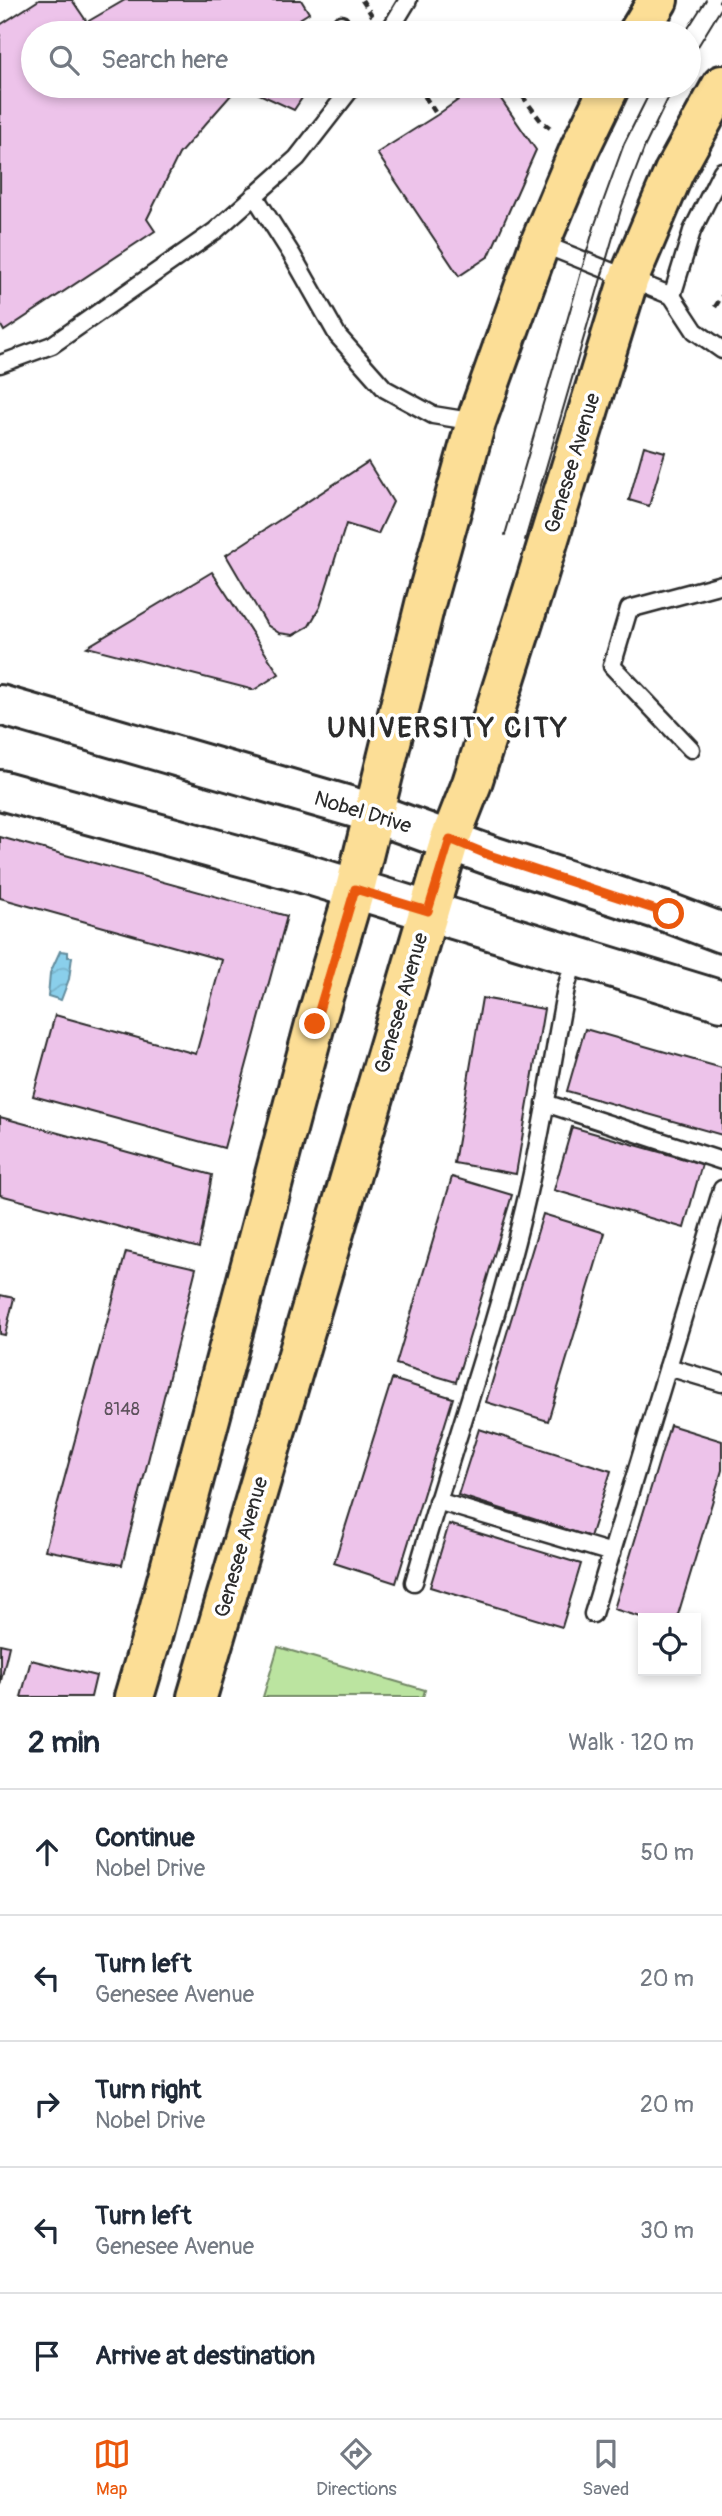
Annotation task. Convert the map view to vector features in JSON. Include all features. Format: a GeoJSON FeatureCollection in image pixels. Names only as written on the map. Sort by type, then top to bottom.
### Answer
{"type":"FeatureCollection","features":[{"type":"Feature","properties":{"kind":"main road"},"geometry":{"type":"LineString","coordinates":[[645,21],[658,0]]}},
{"type":"Feature","properties":{"kind":"main road","name":"Genesee Avenue"},"geometry":{"type":"LineString","coordinates":[[197,1697],[428,911],[529,604],[629,278],[674,172],[722,85]]}},
{"type":"Feature","properties":{"kind":"main road"},"geometry":{"type":"LineString","coordinates":[[134,1697],[155,1627],[311,1037],[355,889],[425,604],[477,422],[540,243],[604,98]]}},
{"type":"Feature","properties":{"kind":"main road","name":"Nobel Drive"},"geometry":{"type":"LineString","coordinates":[[0,705],[373,813],[722,933]]}},
{"type":"Feature","properties":{"kind":"main road"},"geometry":{"type":"LineString","coordinates":[[0,790],[355,889],[722,1001]]}},
{"type":"Feature","properties":{"kind":"lane"},"geometry":{"type":"LineString","coordinates":[[395,21],[408,0]]}},
{"type":"Feature","properties":{"kind":"lane"},"geometry":{"type":"LineString","coordinates":[[0,364],[52,345],[215,231],[297,159],[344,98]]}},
{"type":"Feature","properties":{"kind":"lane"},"geometry":{"type":"LineString","coordinates":[[672,296],[692,231],[722,171]]}},
{"type":"Feature","properties":{"kind":"lane"},"geometry":{"type":"LineString","coordinates":[[254,195],[338,336],[385,389],[433,415],[477,422]]}},
{"type":"Feature","properties":{"kind":"lane"},"geometry":{"type":"LineString","coordinates":[[540,243],[672,296],[695,331],[722,350]]}},
{"type":"Feature","properties":{"kind":"lane"},"geometry":{"type":"LineString","coordinates":[[691,749],[612,666],[629,609],[722,584]]}},
{"type":"Feature","properties":{"kind":"lane"},"geometry":{"type":"LineString","coordinates":[[414,1582],[525,1208],[566,988],[576,955]]}},
{"type":"Feature","properties":{"kind":"lane"},"geometry":{"type":"LineString","coordinates":[[545,1103],[722,1161]]}},
{"type":"Feature","properties":{"kind":"lane"},"geometry":{"type":"LineString","coordinates":[[593,1614],[722,1189]]}},
{"type":"Feature","properties":{"kind":"lane"},"geometry":{"type":"LineString","coordinates":[[668,1367],[722,1383]]}},
{"type":"Feature","properties":{"kind":"lane"},"geometry":{"type":"LineString","coordinates":[[437,1502],[611,1553]]}},
{"type":"Feature","properties":{"kind":"path"},"geometry":{"type":"LineString","coordinates":[[426,98],[437,115]]}},
{"type":"Feature","properties":{"kind":"path"},"geometry":{"type":"LineString","coordinates":[[524,98],[541,121],[580,148]]}},
{"type":"Feature","properties":{"kind":"path"},"geometry":{"type":"LineString","coordinates":[[715,307],[722,296]]}},
{"type":"Feature","properties":{"kind":"green space"},"geometry":{"type":"Polygon","coordinates":[[[278,1647],[425,1690],[423,1697],[263,1697],[278,1647]]]}},
{"type":"Feature","properties":{"kind":"water"},"geometry":{"type":"Polygon","coordinates":[[[60,951],[68,952],[68,957],[72,957],[69,979],[61,1000],[48,996],[50,973],[60,951]]]}},
{"type":"Feature","properties":{"kind":"building"},"geometry":{"type":"Polygon","coordinates":[[[39,0],[72,0],[86,21],[21,21],[21,98],[228,98],[179,154],[147,219],[155,231],[4,331],[0,324],[0,25],[39,0]]]}},
{"type":"Feature","properties":{"kind":"building"},"geometry":{"type":"Polygon","coordinates":[[[125,0],[301,0],[309,13],[296,21],[89,21],[125,0]]]}},
{"type":"Feature","properties":{"kind":"building"},"geometry":{"type":"Polygon","coordinates":[[[268,98],[302,98],[294,110],[268,98]]]}},
{"type":"Feature","properties":{"kind":"building"},"geometry":{"type":"Polygon","coordinates":[[[461,98],[500,98],[536,150],[489,256],[459,276],[377,153],[461,98]]]}},
{"type":"Feature","properties":{"kind":"building"},"geometry":{"type":"Polygon","coordinates":[[[644,446],[665,452],[649,506],[629,500],[644,446]]]}},
{"type":"Feature","properties":{"kind":"building"},"geometry":{"type":"Polygon","coordinates":[[[368,462],[393,502],[378,534],[346,524],[320,607],[309,626],[293,635],[279,633],[267,625],[226,555],[368,462]]]}},
{"type":"Feature","properties":{"kind":"building"},"geometry":{"type":"Polygon","coordinates":[[[212,572],[279,674],[254,690],[87,647],[212,572]]]}},
{"type":"Feature","properties":{"kind":"building"},"geometry":{"type":"Polygon","coordinates":[[[0,837],[287,916],[224,1148],[33,1096],[55,1015],[196,1054],[222,960],[0,898],[0,837]]]}},
{"type":"Feature","properties":{"kind":"building"},"geometry":{"type":"Polygon","coordinates":[[[482,998],[544,1009],[516,1174],[454,1163],[482,998]]]}},
{"type":"Feature","properties":{"kind":"building"},"geometry":{"type":"Polygon","coordinates":[[[585,1029],[722,1068],[722,1135],[567,1091],[585,1029]]]}},
{"type":"Feature","properties":{"kind":"building"},"geometry":{"type":"Polygon","coordinates":[[[0,1117],[212,1175],[199,1248],[0,1195],[0,1117]]]}},
{"type":"Feature","properties":{"kind":"building"},"geometry":{"type":"Polygon","coordinates":[[[572,1127],[702,1164],[684,1228],[554,1190],[572,1127]]]}},
{"type":"Feature","properties":{"kind":"building"},"geometry":{"type":"Polygon","coordinates":[[[452,1177],[512,1195],[456,1382],[396,1364],[452,1177]]]}},
{"type":"Feature","properties":{"kind":"building"},"geometry":{"type":"Polygon","coordinates":[[[543,1214],[605,1233],[548,1421],[486,1402],[543,1214]]]}},
{"type":"Feature","properties":{"kind":"building"},"geometry":{"type":"Polygon","coordinates":[[[126,1252],[196,1268],[122,1565],[45,1550],[126,1252]]]}},
{"type":"Feature","properties":{"kind":"building"},"geometry":{"type":"Polygon","coordinates":[[[0,1295],[14,1298],[5,1335],[0,1334],[0,1295]]]}},
{"type":"Feature","properties":{"kind":"building"},"geometry":{"type":"Polygon","coordinates":[[[392,1379],[453,1398],[396,1583],[334,1563],[392,1379]]]}},
{"type":"Feature","properties":{"kind":"building"},"geometry":{"type":"Polygon","coordinates":[[[670,1425],[722,1441],[722,1470],[679,1613],[638,1613],[638,1616],[614,1609],[670,1425]]]}},
{"type":"Feature","properties":{"kind":"building"},"geometry":{"type":"Polygon","coordinates":[[[479,1429],[611,1471],[590,1537],[458,1495],[479,1429]]]}},
{"type":"Feature","properties":{"kind":"building"},"geometry":{"type":"Polygon","coordinates":[[[449,1524],[581,1564],[562,1627],[430,1587],[449,1524]]]}},
{"type":"Feature","properties":{"kind":"building"},"geometry":{"type":"Polygon","coordinates":[[[0,1644],[9,1646],[0,1685],[0,1644]]]}},
{"type":"Feature","properties":{"kind":"building"},"geometry":{"type":"Polygon","coordinates":[[[31,1660],[96,1676],[91,1697],[21,1697],[31,1660]]]}},
{"type":"Feature","properties":{"kind":"tram line"},"geometry":{"type":"LineString","coordinates":[[693,21],[706,0]]}},
{"type":"Feature","properties":{"kind":"tram line"},"geometry":{"type":"LineString","coordinates":[[701,41],[722,7]]}},
{"type":"Feature","properties":{"kind":"tram line"},"geometry":{"type":"LineString","coordinates":[[505,535],[595,224],[624,144],[647,98]]}},
{"type":"Feature","properties":{"kind":"tram line"},"geometry":{"type":"LineString","coordinates":[[525,540],[622,206],[645,146],[668,98]]}},
{"type":"Feature","properties":{"kind":"district","name":"UNIVERSITY CITY"},"geometry":{"type":"Point","coordinates":[448,727]}},
{"type":"Feature","properties":{"kind":"route"},"geometry":{"type":"LineString","coordinates":[[315,1024],[355,889],[428,911],[450,839],[489,855],[669,914]]}}]}
